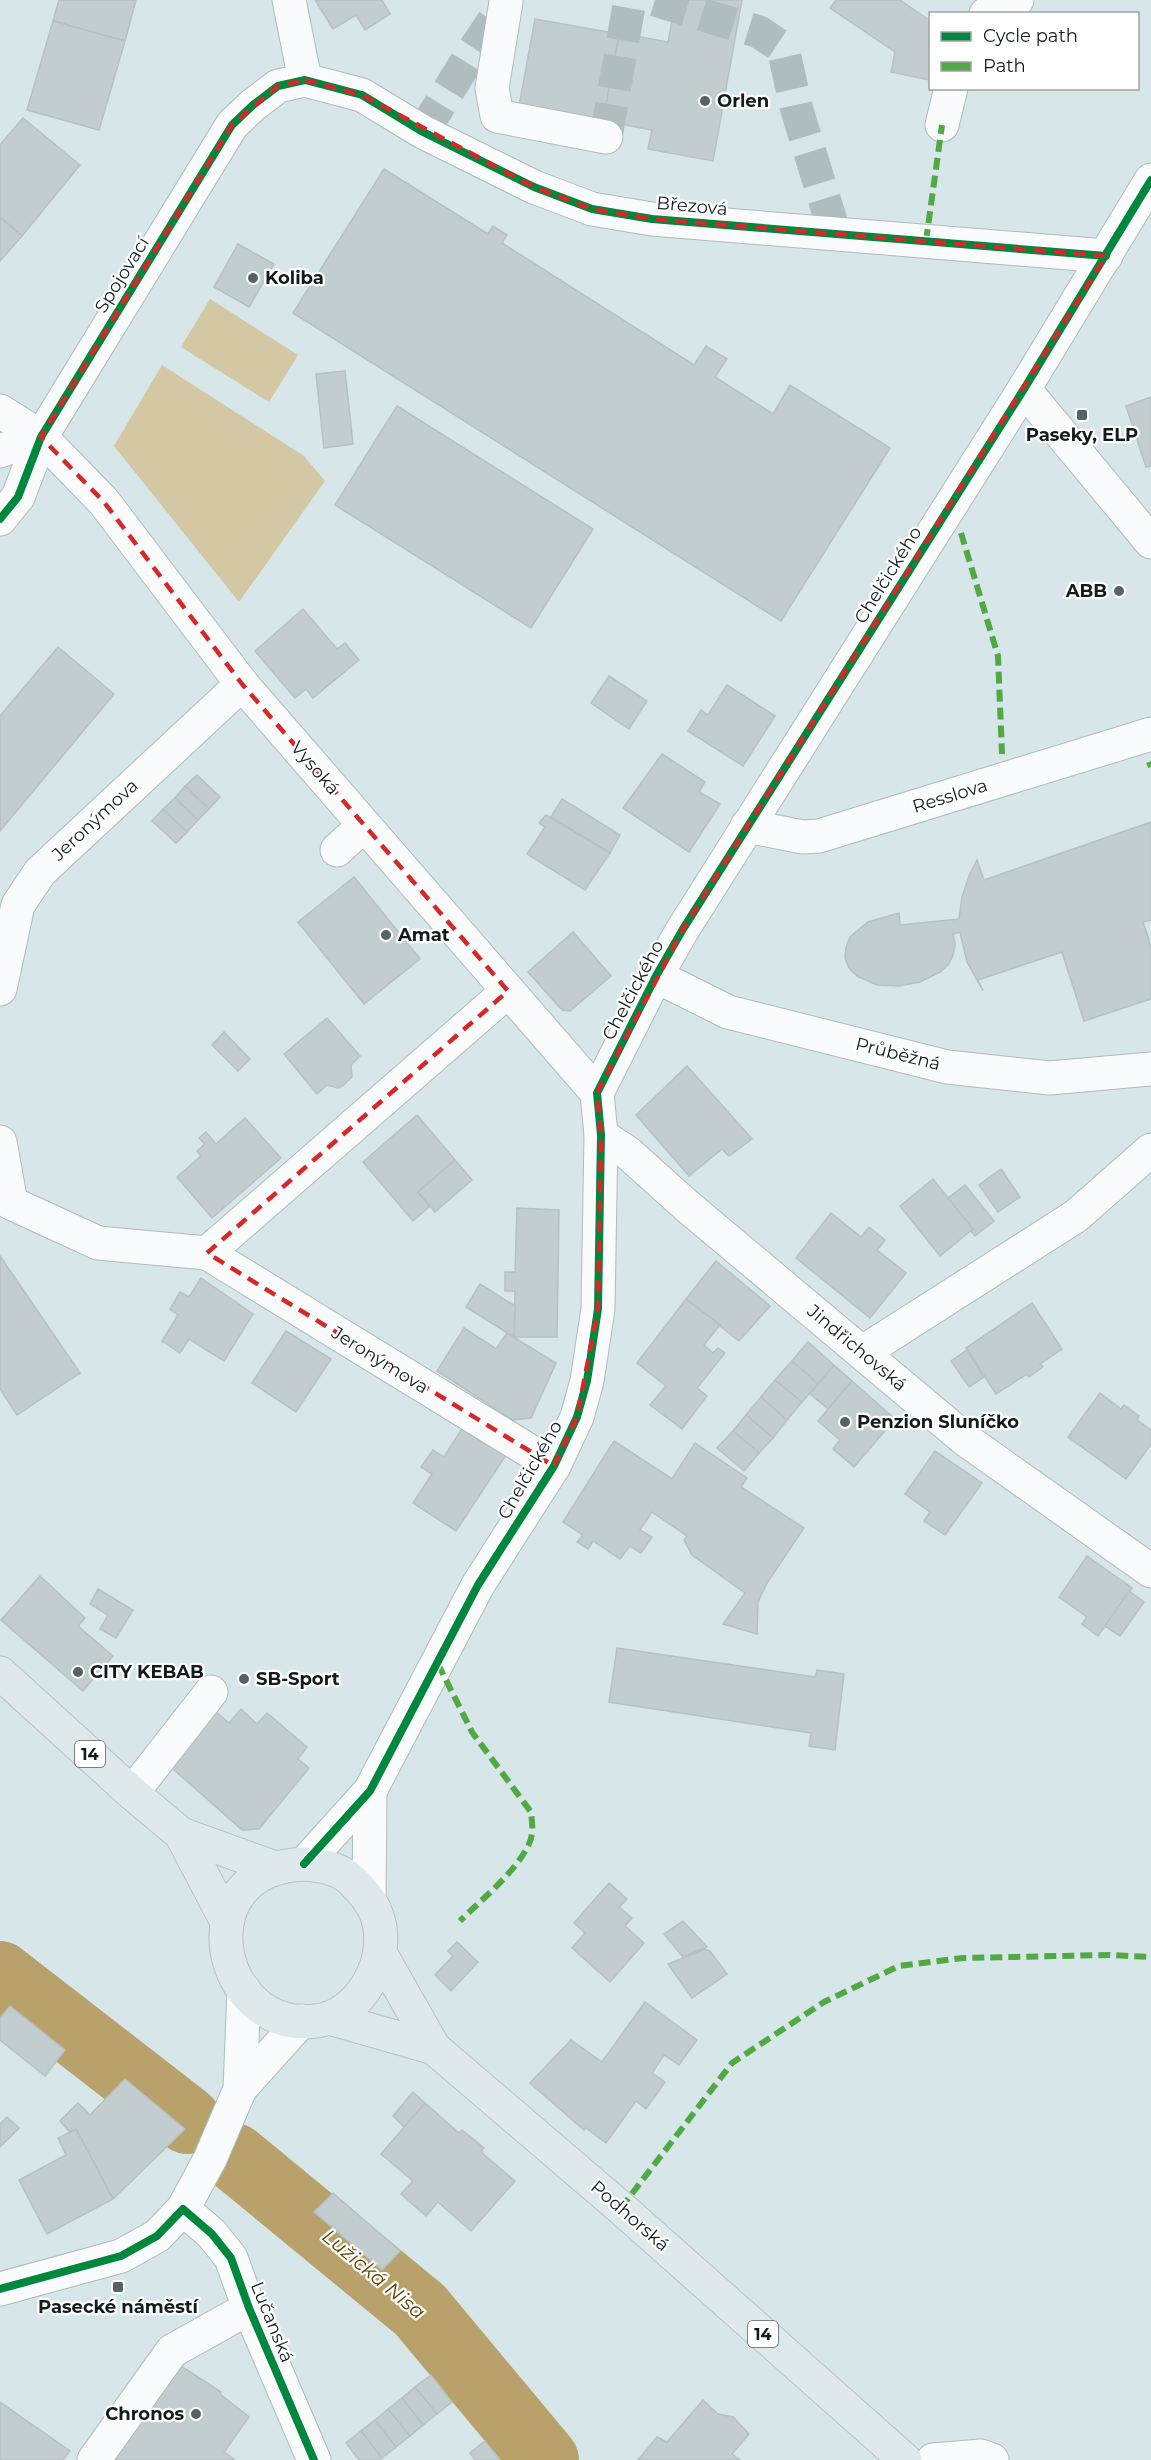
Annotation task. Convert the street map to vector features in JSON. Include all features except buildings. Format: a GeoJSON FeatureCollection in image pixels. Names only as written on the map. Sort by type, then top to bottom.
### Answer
{"type":"FeatureCollection","features":[{"type":"Feature","properties":{"kind":"main road","name":"Podhorská"},"geometry":{"type":"LineString","coordinates":[[0,1673],[38,1705],[132,1793],[182,1834],[227,1922]]}},
{"type":"Feature","properties":{"kind":"main road","name":"14"},"geometry":{"type":"LineString","coordinates":[[182,1834],[289,1866],[335,1870],[348,1878],[369,1900],[379,1924],[380,1953],[374,1973],[364,1989],[342,2011],[315,2019]]}},
{"type":"Feature","properties":{"kind":"main road","name":"Podhorská"},"geometry":{"type":"LineString","coordinates":[[289,1866],[244,1886],[231,1909],[227,1922],[227,1959],[236,1980],[244,1990],[269,2012],[289,2019],[315,2019],[434,2048],[621,2208],[905,2460]]}},
{"type":"Feature","properties":{"kind":"main road","name":"14"},"geometry":{"type":"LineString","coordinates":[[380,1953],[434,2048]]}},
{"type":"Feature","properties":{"kind":"street"},"geometry":{"type":"LineString","coordinates":[[289,0],[305,80]]}},
{"type":"Feature","properties":{"kind":"street"},"geometry":{"type":"LineString","coordinates":[[990,12],[1017,0]]}},
{"type":"Feature","properties":{"kind":"street"},"geometry":{"type":"LineString","coordinates":[[506,2],[492,88],[497,116],[606,137]]}},
{"type":"Feature","properties":{"kind":"street","name":"Březová"},"geometry":{"type":"LineString","coordinates":[[305,80],[362,95],[423,132],[534,187],[592,208],[652,219],[1106,256]]}},
{"type":"Feature","properties":{"kind":"street","name":"Spojovací"},"geometry":{"type":"LineString","coordinates":[[0,519],[18,496],[41,437],[232,125],[278,86],[305,80]]}},
{"type":"Feature","properties":{"kind":"street"},"geometry":{"type":"LineString","coordinates":[[942,124],[950,90]]}},
{"type":"Feature","properties":{"kind":"street","name":"Chelčického"},"geometry":{"type":"LineString","coordinates":[[289,1866],[370,1791],[478,1585],[554,1466],[577,1418],[587,1381],[598,1309],[602,1135],[597,1093],[656,976],[747,826],[1024,389],[1151,180]]}},
{"type":"Feature","properties":{"kind":"street"},"geometry":{"type":"LineString","coordinates":[[1024,389],[1151,542]]}},
{"type":"Feature","properties":{"kind":"street","name":"Vysoká"},"geometry":{"type":"LineString","coordinates":[[0,411],[41,437],[104,502],[242,684],[597,1093]]}},
{"type":"Feature","properties":{"kind":"street"},"geometry":{"type":"LineString","coordinates":[[0,451],[41,437]]}},
{"type":"Feature","properties":{"kind":"street","name":"Jeronýmova"},"geometry":{"type":"LineString","coordinates":[[0,988],[18,905],[40,872],[242,684]]}},
{"type":"Feature","properties":{"kind":"street","name":"Resslova"},"geometry":{"type":"LineString","coordinates":[[747,826],[803,837],[819,836],[1151,734]]}},
{"type":"Feature","properties":{"kind":"street"},"geometry":{"type":"LineString","coordinates":[[337,850],[364,825]]}},
{"type":"Feature","properties":{"kind":"street","name":"Průběžná"},"geometry":{"type":"LineString","coordinates":[[656,976],[728,1012],[947,1067],[1050,1078],[1151,1069]]}},
{"type":"Feature","properties":{"kind":"street"},"geometry":{"type":"LineString","coordinates":[[207,1253],[508,991]]}},
{"type":"Feature","properties":{"kind":"street","name":"Jindřichovská"},"geometry":{"type":"LineString","coordinates":[[602,1135],[628,1154],[966,1440],[1151,1570]]}},
{"type":"Feature","properties":{"kind":"street","name":"Jeronýmova"},"geometry":{"type":"LineString","coordinates":[[0,1142],[11,1203],[98,1243],[207,1253],[554,1466]]}},
{"type":"Feature","properties":{"kind":"street"},"geometry":{"type":"LineString","coordinates":[[863,1352],[1076,1216],[1151,1150]]}},
{"type":"Feature","properties":{"kind":"street"},"geometry":{"type":"LineString","coordinates":[[132,1793],[211,1692]]}},
{"type":"Feature","properties":{"kind":"street","name":"Chelčického"},"geometry":{"type":"LineString","coordinates":[[369,1900],[370,1791]]}},
{"type":"Feature","properties":{"kind":"street"},"geometry":{"type":"LineString","coordinates":[[0,2289],[121,2256],[157,2236],[183,2209],[210,2159],[234,2102],[244,1990]]}},
{"type":"Feature","properties":{"kind":"street"},"geometry":{"type":"LineString","coordinates":[[234,2102],[315,2019]]}},
{"type":"Feature","properties":{"kind":"street","name":"Lučanská"},"geometry":{"type":"LineString","coordinates":[[183,2209],[212,2234],[231,2258],[249,2308],[314,2460]]}},
{"type":"Feature","properties":{"kind":"street"},"geometry":{"type":"LineString","coordinates":[[94,2460],[172,2351],[249,2308]]}},
{"type":"Feature","properties":{"kind":"street"},"geometry":{"type":"LineString","coordinates":[[933,2460],[981,2456],[992,2460]]}},
{"type":"Feature","properties":{"kind":"highlighted area"},"geometry":{"type":"Polygon","coordinates":[[[305,80],[362,95],[534,187],[592,209],[652,219],[1106,256],[683,929],[597,1093],[601,1135],[598,1309],[577,1417],[554,1466],[207,1253],[508,991],[242,684],[104,502],[41,437],[232,125],[278,86],[305,80]]]}},
{"type":"Feature","properties":{"kind":"shaded area"},"geometry":{"type":"Polygon","coordinates":[[[210,299],[298,355],[269,402],[181,347],[210,299]]]}},
{"type":"Feature","properties":{"kind":"shaded area"},"geometry":{"type":"Polygon","coordinates":[[[162,365],[304,456],[325,481],[239,602],[114,446],[162,365]]]}},
{"type":"Feature","properties":{"kind":"waterway","name":"Lužická Nisa"},"geometry":{"type":"LineString","coordinates":[[0,1975],[187,2120]]}},
{"type":"Feature","properties":{"kind":"waterway","name":"Lužická Nisa"},"geometry":{"type":"LineString","coordinates":[[234,2157],[420,2310],[545,2460]]}},
{"type":"Feature","properties":{"kind":"tunnel"},"geometry":{"type":"LineString","coordinates":[[423,132],[471,54],[506,2],[511,0]]}},
{"type":"Feature","properties":{"kind":"tunnel"},"geometry":{"type":"LineString","coordinates":[[606,137],[630,0]]}},
{"type":"Feature","properties":{"kind":"tunnel"},"geometry":{"type":"LineString","coordinates":[[655,0],[759,32],[783,48],[796,107],[835,234]]}},
{"type":"Feature","properties":{"kind":"marked path"},"geometry":{"type":"LineString","coordinates":[[926,241],[942,125]]}},
{"type":"Feature","properties":{"kind":"marked path"},"geometry":{"type":"LineString","coordinates":[[961,533],[998,656],[1002,754]]}},
{"type":"Feature","properties":{"kind":"marked path"},"geometry":{"type":"LineString","coordinates":[[1149,762],[1151,767]]}},
{"type":"Feature","properties":{"kind":"marked path"},"geometry":{"type":"LineString","coordinates":[[438,1664],[472,1732],[531,1812],[532,1820],[532,1836],[516,1865],[460,1921]]}},
{"type":"Feature","properties":{"kind":"marked path"},"geometry":{"type":"LineString","coordinates":[[621,2208],[732,2063],[824,2002],[899,1966],[963,1958],[1110,1955],[1151,1957]]}},
{"type":"Feature","properties":{"kind":"cycle path"},"geometry":{"type":"LineString","coordinates":[[0,519],[18,497],[41,437],[232,125],[278,86],[305,80],[362,95],[423,132],[534,187],[592,209],[652,219],[1106,256]]}},
{"type":"Feature","properties":{"kind":"cycle path"},"geometry":{"type":"LineString","coordinates":[[304,1864],[370,1791],[478,1585],[554,1466],[577,1417],[587,1381],[598,1309],[601,1135],[597,1093],[656,976],[683,929],[1024,389],[1151,180]]}},
{"type":"Feature","properties":{"kind":"cycle path"},"geometry":{"type":"LineString","coordinates":[[0,2289],[121,2256],[157,2236],[183,2209],[212,2234],[231,2258],[249,2308],[314,2460]]}},
{"type":"Feature","properties":{"kind":"place","name":"Orlen"},"geometry":{"type":"Point","coordinates":[705,101]}},
{"type":"Feature","properties":{"kind":"place","name":"Koliba"},"geometry":{"type":"Point","coordinates":[253,278]}},
{"type":"Feature","properties":{"kind":"place","name":"Paseky, ELP"},"geometry":{"type":"Point","coordinates":[1082,415]}},
{"type":"Feature","properties":{"kind":"place","name":"ABB"},"geometry":{"type":"Point","coordinates":[1119,591]}},
{"type":"Feature","properties":{"kind":"place","name":"Amat"},"geometry":{"type":"Point","coordinates":[386,935]}},
{"type":"Feature","properties":{"kind":"place","name":"Penzion Sluníčko"},"geometry":{"type":"Point","coordinates":[845,1422]}},
{"type":"Feature","properties":{"kind":"place","name":"CITY KEBAB"},"geometry":{"type":"Point","coordinates":[78,1672]}},
{"type":"Feature","properties":{"kind":"place","name":"SB-Sport"},"geometry":{"type":"Point","coordinates":[244,1679]}},
{"type":"Feature","properties":{"kind":"place","name":"Pasecké náměstí"},"geometry":{"type":"Point","coordinates":[118,2287]}},
{"type":"Feature","properties":{"kind":"place","name":"Chronos"},"geometry":{"type":"Point","coordinates":[196,2414]}}]}
